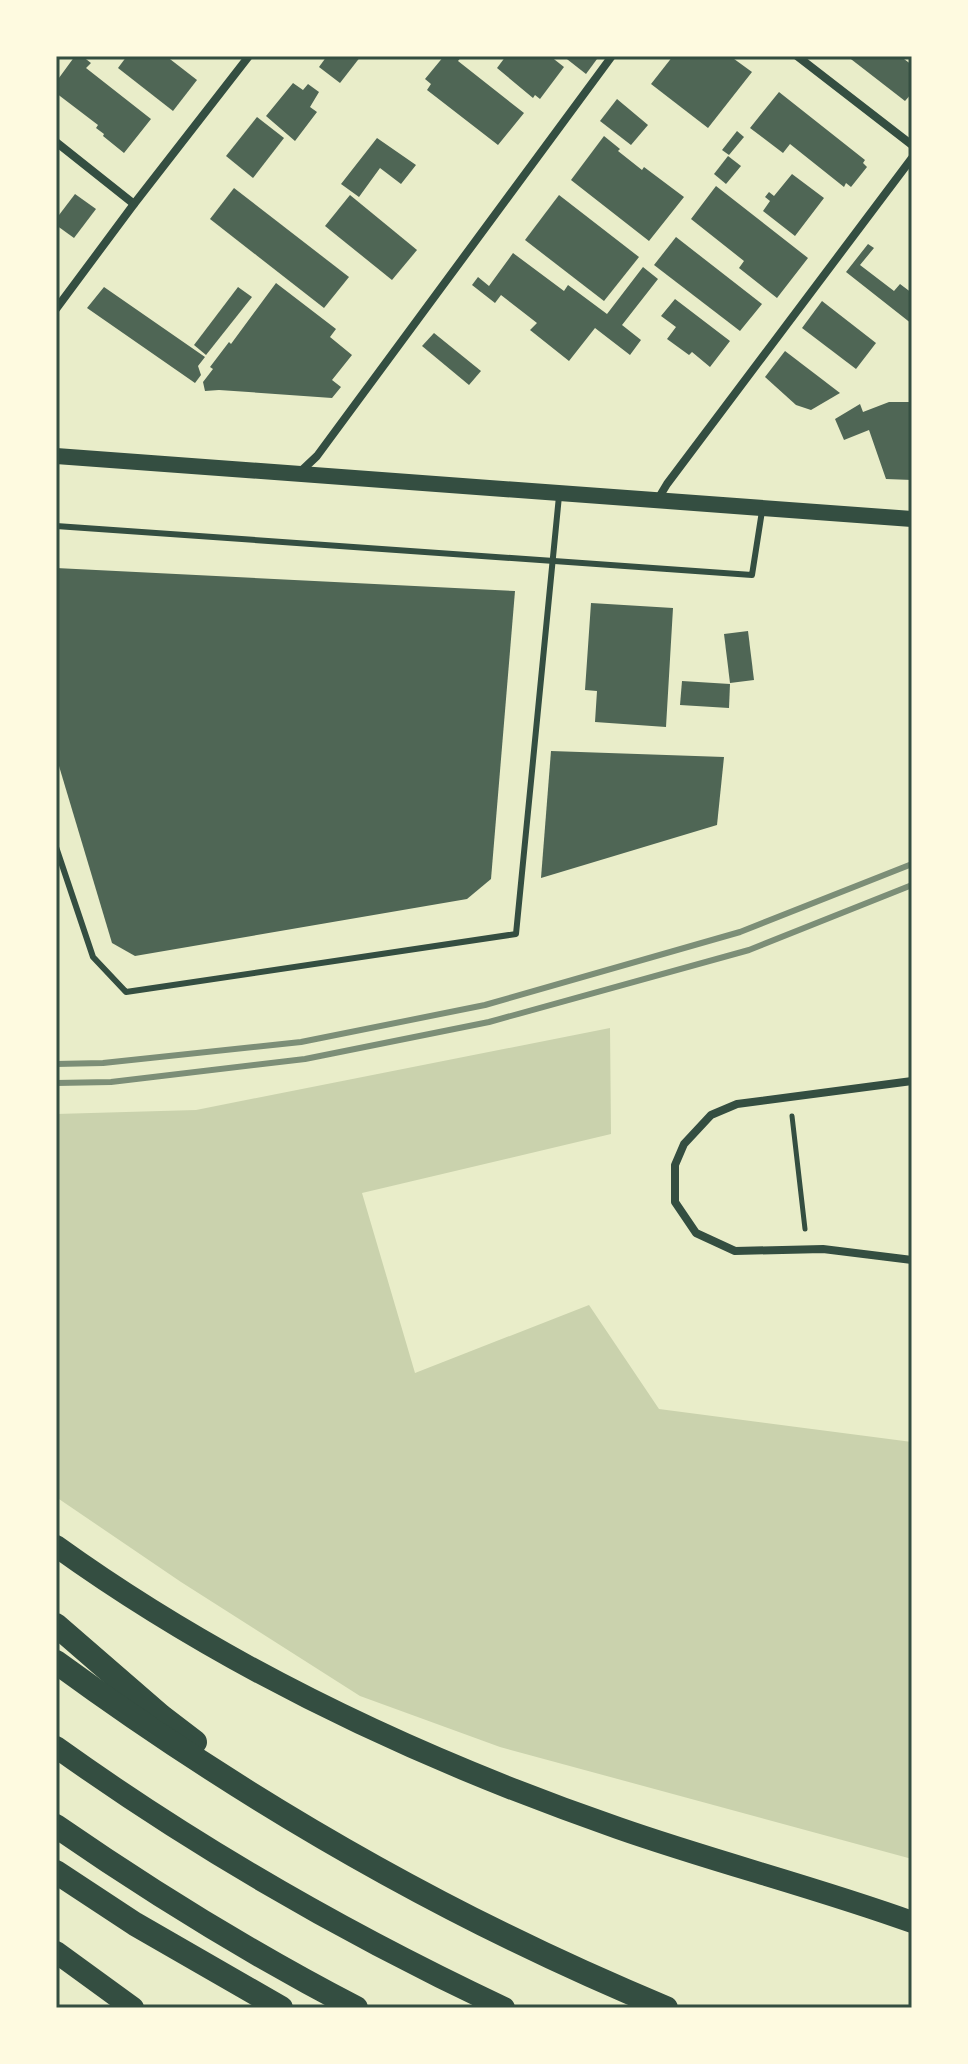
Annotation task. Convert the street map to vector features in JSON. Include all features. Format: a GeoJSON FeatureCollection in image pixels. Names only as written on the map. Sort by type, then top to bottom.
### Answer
{"type":"FeatureCollection","features":[{"type":"Feature","properties":{"kind":"highway"},"geometry":{"type":"LineString","coordinates":[[56,1546],[215,1648],[295,1692],[443,1761],[621,1829],[912,1922]]}},
{"type":"Feature","properties":{"kind":"highway"},"geometry":{"type":"LineString","coordinates":[[56,1625],[161,1716],[325,1839]]}},
{"type":"Feature","properties":{"kind":"highway"},"geometry":{"type":"LineString","coordinates":[[56,1662],[188,1756],[397,1881],[543,1955],[666,2008]]}},
{"type":"Feature","properties":{"kind":"highway"},"geometry":{"type":"LineString","coordinates":[[56,1747],[159,1818],[254,1877],[343,1927],[504,2008]]}},
{"type":"Feature","properties":{"kind":"highway"},"geometry":{"type":"LineString","coordinates":[[56,1826],[198,1920],[356,2008]]}},
{"type":"Feature","properties":{"kind":"highway"},"geometry":{"type":"LineString","coordinates":[[56,1872],[135,1924],[281,2008]]}},
{"type":"Feature","properties":{"kind":"highway"},"geometry":{"type":"LineString","coordinates":[[56,1952],[133,2008]]}},
{"type":"Feature","properties":{"kind":"main road"},"geometry":{"type":"LineString","coordinates":[[56,456],[912,519]]}},
{"type":"Feature","properties":{"kind":"street"},"geometry":{"type":"LineString","coordinates":[[56,309],[249,56]]}},
{"type":"Feature","properties":{"kind":"street"},"geometry":{"type":"LineString","coordinates":[[299,473],[317,456],[612,56]]}},
{"type":"Feature","properties":{"kind":"street"},"geometry":{"type":"LineString","coordinates":[[797,56],[912,145]]}},
{"type":"Feature","properties":{"kind":"street"},"geometry":{"type":"LineString","coordinates":[[56,142],[134,204]]}},
{"type":"Feature","properties":{"kind":"street"},"geometry":{"type":"LineString","coordinates":[[658,500],[912,158]]}},
{"type":"Feature","properties":{"kind":"street"},"geometry":{"type":"LineString","coordinates":[[912,1081],[737,1104],[711,1115],[684,1144],[675,1165],[675,1202],[696,1233],[735,1251],[823,1249],[912,1260]]}},
{"type":"Feature","properties":{"kind":"lane"},"geometry":{"type":"LineString","coordinates":[[56,847],[93,957],[126,992],[516,934],[560,492]]}},
{"type":"Feature","properties":{"kind":"lane"},"geometry":{"type":"LineString","coordinates":[[56,526],[752,575],[762,507]]}},
{"type":"Feature","properties":{"kind":"path"},"geometry":{"type":"LineString","coordinates":[[789,1097],[807,1250]]}},
{"type":"Feature","properties":{"kind":"green space"},"geometry":{"type":"Polygon","coordinates":[[[610,1028],[611,1134],[362,1193],[415,1373],[589,1305],[659,1409],[912,1442],[912,1859],[500,1747],[360,1696],[181,1582],[56,1497],[56,1114],[196,1110],[610,1028]]]}},
{"type":"Feature","properties":{"kind":"building"},"geometry":{"type":"Polygon","coordinates":[[[75,56],[82,56],[91,63],[86,68],[151,119],[124,153],[103,136],[96,128],[98,125],[56,93],[56,82],[75,56]]]}},
{"type":"Feature","properties":{"kind":"building"},"geometry":{"type":"Polygon","coordinates":[[[127,56],[166,56],[197,80],[173,111],[118,68],[127,56]]]}},
{"type":"Feature","properties":{"kind":"building"},"geometry":{"type":"Polygon","coordinates":[[[327,56],[361,56],[340,83],[319,67],[327,56]]]}},
{"type":"Feature","properties":{"kind":"building"},"geometry":{"type":"Polygon","coordinates":[[[444,56],[462,56],[458,61],[524,113],[498,145],[427,90],[431,84],[425,79],[444,56]]]}},
{"type":"Feature","properties":{"kind":"building"},"geometry":{"type":"Polygon","coordinates":[[[506,56],[550,56],[564,67],[540,99],[535,95],[533,98],[497,68],[506,56]]]}},
{"type":"Feature","properties":{"kind":"building"},"geometry":{"type":"Polygon","coordinates":[[[563,56],[592,56],[597,59],[586,74],[563,56]]]}},
{"type":"Feature","properties":{"kind":"building"},"geometry":{"type":"Polygon","coordinates":[[[673,56],[730,56],[752,72],[708,128],[651,84],[673,56]]]}},
{"type":"Feature","properties":{"kind":"building"},"geometry":{"type":"Polygon","coordinates":[[[847,56],[900,56],[912,65],[912,93],[905,101],[847,56]]]}},
{"type":"Feature","properties":{"kind":"building"},"geometry":{"type":"Polygon","coordinates":[[[293,83],[303,90],[308,84],[319,92],[310,107],[317,112],[295,141],[266,116],[293,83]]]}},
{"type":"Feature","properties":{"kind":"building"},"geometry":{"type":"Polygon","coordinates":[[[779,92],[865,160],[863,163],[867,167],[851,187],[846,183],[844,187],[790,144],[783,153],[750,128],[779,92]]]}},
{"type":"Feature","properties":{"kind":"building"},"geometry":{"type":"Polygon","coordinates":[[[617,99],[648,125],[631,145],[600,121],[617,99]]]}},
{"type":"Feature","properties":{"kind":"building"},"geometry":{"type":"Polygon","coordinates":[[[257,117],[284,138],[253,178],[226,156],[257,117]]]}},
{"type":"Feature","properties":{"kind":"building"},"geometry":{"type":"Polygon","coordinates":[[[737,131],[744,137],[729,155],[722,150],[737,131]]]}},
{"type":"Feature","properties":{"kind":"building"},"geometry":{"type":"Polygon","coordinates":[[[604,136],[642,170],[644,167],[684,197],[649,241],[571,180],[604,136]]]}},
{"type":"Feature","properties":{"kind":"building"},"geometry":{"type":"Polygon","coordinates":[[[377,138],[416,165],[401,184],[380,168],[359,197],[341,184],[377,138]]]}},
{"type":"Feature","properties":{"kind":"building"},"geometry":{"type":"Polygon","coordinates":[[[728,156],[741,166],[726,184],[714,174],[728,156]]]}},
{"type":"Feature","properties":{"kind":"building"},"geometry":{"type":"Polygon","coordinates":[[[792,174],[824,198],[795,236],[763,211],[770,201],[765,197],[769,192],[774,196],[792,174]]]}},
{"type":"Feature","properties":{"kind":"building"},"geometry":{"type":"Polygon","coordinates":[[[716,186],[808,258],[777,298],[739,268],[744,261],[691,219],[716,186]]]}},
{"type":"Feature","properties":{"kind":"building"},"geometry":{"type":"Polygon","coordinates":[[[234,188],[349,277],[324,308],[210,219],[234,188]]]}},
{"type":"Feature","properties":{"kind":"building"},"geometry":{"type":"Polygon","coordinates":[[[75,194],[96,209],[74,238],[56,225],[56,219],[75,194]]]}},
{"type":"Feature","properties":{"kind":"building"},"geometry":{"type":"Polygon","coordinates":[[[350,195],[417,250],[392,280],[325,226],[350,195]]]}},
{"type":"Feature","properties":{"kind":"building"},"geometry":{"type":"Polygon","coordinates":[[[559,195],[639,257],[604,301],[525,240],[559,195]]]}},
{"type":"Feature","properties":{"kind":"building"},"geometry":{"type":"Polygon","coordinates":[[[676,237],[762,304],[740,331],[654,265],[676,237]]]}},
{"type":"Feature","properties":{"kind":"building"},"geometry":{"type":"Polygon","coordinates":[[[868,244],[874,248],[860,265],[894,291],[900,284],[912,293],[912,324],[846,272],[868,244]]]}},
{"type":"Feature","properties":{"kind":"building"},"geometry":{"type":"Polygon","coordinates":[[[513,253],[564,291],[568,285],[607,314],[643,267],[658,279],[622,325],[641,340],[630,355],[595,328],[569,361],[530,330],[537,323],[501,295],[495,303],[472,285],[478,277],[489,286],[513,253]]]}},
{"type":"Feature","properties":{"kind":"building"},"geometry":{"type":"Polygon","coordinates":[[[276,283],[336,329],[330,337],[352,355],[332,380],[341,387],[332,398],[205,391],[203,382],[213,369],[210,367],[276,283]]]}},
{"type":"Feature","properties":{"kind":"building"},"geometry":{"type":"Polygon","coordinates":[[[104,287],[205,357],[198,366],[201,375],[195,383],[87,308],[104,287]]]}},
{"type":"Feature","properties":{"kind":"building"},"geometry":{"type":"Polygon","coordinates":[[[238,287],[252,297],[206,355],[194,345],[238,287]]]}},
{"type":"Feature","properties":{"kind":"building"},"geometry":{"type":"Polygon","coordinates":[[[675,299],[730,341],[710,367],[692,352],[689,355],[667,339],[676,327],[661,316],[675,299]]]}},
{"type":"Feature","properties":{"kind":"building"},"geometry":{"type":"Polygon","coordinates":[[[822,301],[876,343],[856,369],[802,328],[822,301]]]}},
{"type":"Feature","properties":{"kind":"building"},"geometry":{"type":"Polygon","coordinates":[[[434,333],[481,371],[469,385],[422,346],[434,333]]]}},
{"type":"Feature","properties":{"kind":"building"},"geometry":{"type":"Polygon","coordinates":[[[785,351],[840,393],[811,410],[796,405],[765,377],[785,351]]]}},
{"type":"Feature","properties":{"kind":"building"},"geometry":{"type":"Polygon","coordinates":[[[889,402],[912,402],[912,480],[886,479],[869,430],[844,440],[835,419],[860,404],[863,412],[889,402]]]}},
{"type":"Feature","properties":{"kind":"building"},"geometry":{"type":"Polygon","coordinates":[[[56,568],[515,591],[491,879],[467,899],[135,956],[112,943],[56,756],[56,568]]]}},
{"type":"Feature","properties":{"kind":"building"},"geometry":{"type":"Polygon","coordinates":[[[591,603],[673,608],[666,727],[595,722],[597,691],[585,690],[591,603]]]}},
{"type":"Feature","properties":{"kind":"building"},"geometry":{"type":"Polygon","coordinates":[[[748,631],[754,680],[730,683],[724,634],[748,631]]]}},
{"type":"Feature","properties":{"kind":"building"},"geometry":{"type":"Polygon","coordinates":[[[682,681],[730,684],[729,708],[680,705],[682,681]]]}},
{"type":"Feature","properties":{"kind":"building"},"geometry":{"type":"Polygon","coordinates":[[[551,751],[724,757],[717,825],[541,878],[551,751]]]}},
{"type":"Feature","properties":{"kind":"railway"},"geometry":{"type":"LineString","coordinates":[[56,1064],[103,1063],[301,1042],[485,1005],[740,932],[912,864]]}},
{"type":"Feature","properties":{"kind":"railway"},"geometry":{"type":"LineString","coordinates":[[56,1083],[111,1082],[305,1059],[489,1022],[749,950],[912,885]]}}]}
